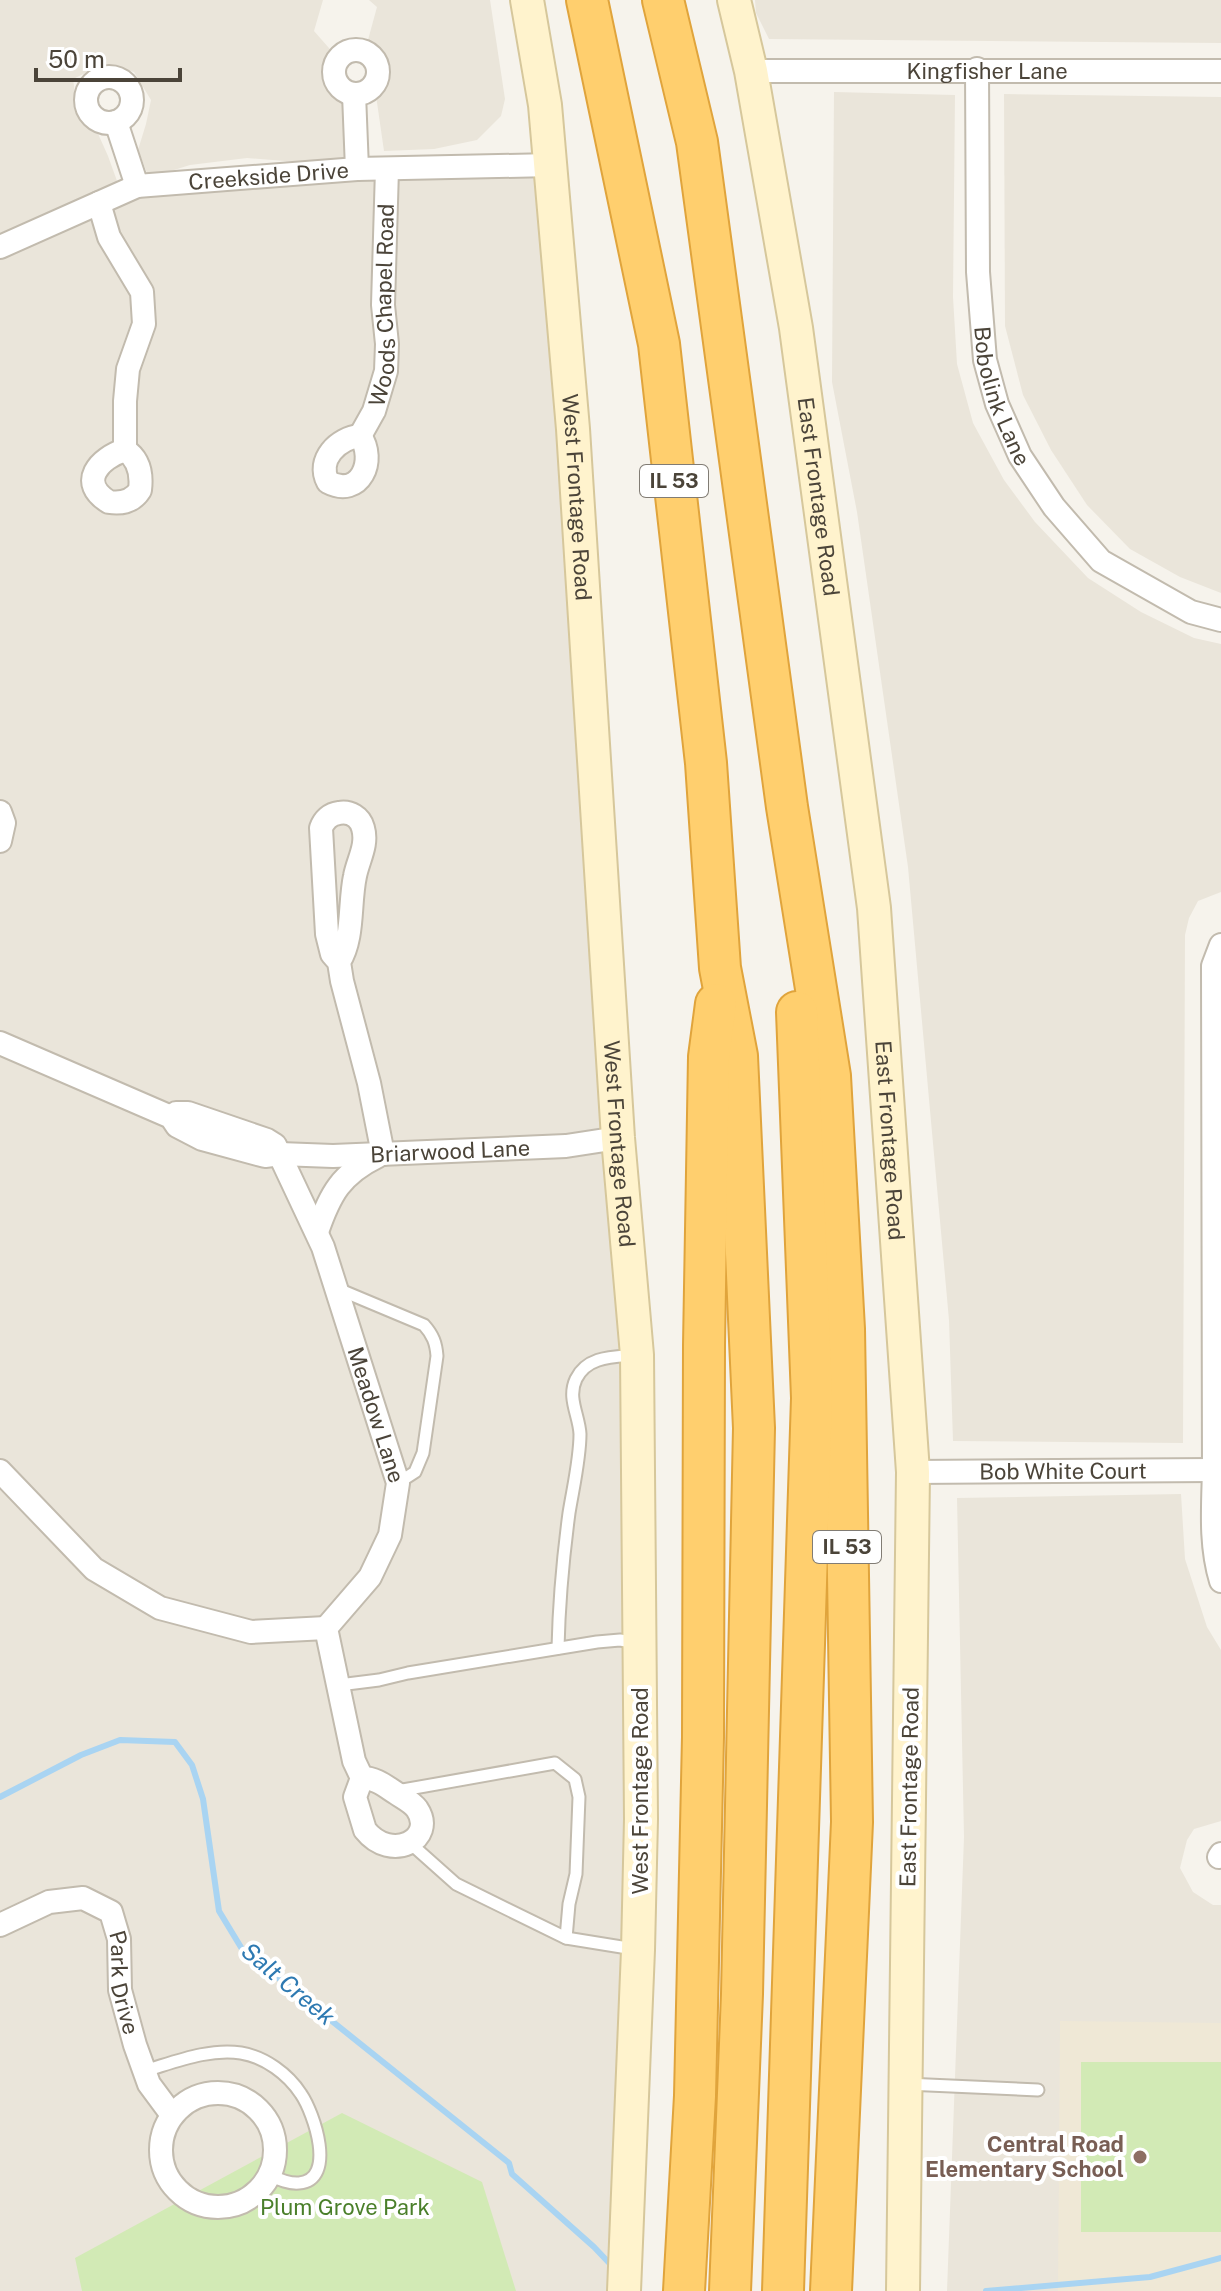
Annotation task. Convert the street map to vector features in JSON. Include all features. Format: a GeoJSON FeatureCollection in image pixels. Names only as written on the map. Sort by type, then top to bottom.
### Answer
{"type":"FeatureCollection","features":[{"type":"Feature","properties":{"kind":"highway","name":"IL 53"},"geometry":{"type":"LineString","coordinates":[[587,0],[659,344],[706,763],[720,968],[737,1056],[754,1428],[742,1994],[730,2291]]}},
{"type":"Feature","properties":{"kind":"highway","name":"IL 53"},"geometry":{"type":"LineString","coordinates":[[663,0],[697,142],[787,807],[830,1076],[844,1329],[852,1822],[831,2291]]}},
{"type":"Feature","properties":{"kind":"highway","name":"IL 53"},"geometry":{"type":"LineString","coordinates":[[783,2291],[812,1398],[804,1140],[787,807]]}},
{"type":"Feature","properties":{"kind":"highway","name":"IL 53"},"geometry":{"type":"LineString","coordinates":[[684,2291],[695,2096],[703,1737],[709,1057],[720,968]]}},
{"type":"Feature","properties":{"kind":"street","name":"West Frontage Road"},"geometry":{"type":"LineString","coordinates":[[527,0],[552,165],[573,429],[618,1138],[637,1355],[641,1819],[624,2291]]}},
{"type":"Feature","properties":{"kind":"street","name":"East Frontage Road"},"geometry":{"type":"LineString","coordinates":[[734,0],[751,71],[796,328],[874,908],[913,1472],[903,2291]]}},
{"type":"Feature","properties":{"kind":"street","name":"Bobolink Lane"},"geometry":{"type":"LineString","coordinates":[[977,69],[978,272],[985,360],[997,404],[1020,456],[1054,507],[1101,561],[1191,612],[1221,620]]}},
{"type":"Feature","properties":{"kind":"street","name":"Kingfisher Lane"},"geometry":{"type":"LineString","coordinates":[[751,71],[1221,71]]}},
{"type":"Feature","properties":{"kind":"street"},"geometry":{"type":"LineString","coordinates":[[354,94],[357,169]]}},
{"type":"Feature","properties":{"kind":"street"},"geometry":{"type":"LineString","coordinates":[[116,122],[137,186]]}},
{"type":"Feature","properties":{"kind":"street","name":"Creekside Drive"},"geometry":{"type":"LineString","coordinates":[[0,247],[137,186],[357,169],[552,165]]}},
{"type":"Feature","properties":{"kind":"street","name":"Woods Chapel Road"},"geometry":{"type":"LineString","coordinates":[[360,436],[374,411],[386,371],[383,305],[387,169]]}},
{"type":"Feature","properties":{"kind":"street"},"geometry":{"type":"LineString","coordinates":[[99,203],[109,237],[142,292],[144,324],[128,369],[125,450]]}},
{"type":"Feature","properties":{"kind":"street"},"geometry":{"type":"LineString","coordinates":[[0,812],[4,823],[0,841]]}},
{"type":"Feature","properties":{"kind":"street"},"geometry":{"type":"LineString","coordinates":[[317,1232],[331,1196],[338,1187],[362,1164],[383,1154],[339,962],[332,954],[327,934],[321,828],[331,815],[345,812],[362,822],[365,838],[353,891],[346,948],[339,962]]}},
{"type":"Feature","properties":{"kind":"street"},"geometry":{"type":"LineString","coordinates":[[1221,945],[1213,966],[1214,1559],[1221,1581]]}},
{"type":"Feature","properties":{"kind":"street"},"geometry":{"type":"LineString","coordinates":[[0,1043],[171,1117],[177,1126],[267,1140],[275,1145],[280,1154]]}},
{"type":"Feature","properties":{"kind":"street","name":"Briarwood Lane"},"geometry":{"type":"LineString","coordinates":[[280,1154],[333,1156],[566,1146],[618,1138]]}},
{"type":"Feature","properties":{"kind":"street","name":"Meadow Lane"},"geometry":{"type":"LineString","coordinates":[[280,1154],[317,1232],[398,1483],[390,1535],[370,1577],[326,1628]]}},
{"type":"Feature","properties":{"kind":"street","name":"Bob White Court"},"geometry":{"type":"LineString","coordinates":[[913,1472],[1214,1470]]}},
{"type":"Feature","properties":{"kind":"street"},"geometry":{"type":"LineString","coordinates":[[0,1471],[94,1569],[160,1608],[251,1632],[326,1628],[354,1761],[362,1778],[355,1797],[365,1830],[373,1840],[388,1846],[410,1843],[418,1834],[421,1822],[412,1804],[374,1779],[362,1778]]}},
{"type":"Feature","properties":{"kind":"street","name":"Park Drive"},"geometry":{"type":"LineString","coordinates":[[0,1925],[49,1902],[83,1898],[111,1912],[119,1939],[120,1990],[144,2071],[149,2084],[172,2115]]}},
{"type":"Feature","properties":{"kind":"street"},"geometry":{"type":"LineString","coordinates":[[222,2093],[240,2097],[255,2107],[267,2121],[274,2139],[274,2158],[269,2175],[258,2191],[242,2201],[224,2206],[205,2205],[187,2198],[173,2186],[164,2169],[160,2150],[172,2115],[186,2102],[203,2095],[222,2093]]}},
{"type":"Feature","properties":{"kind":"lane"},"geometry":{"type":"LineString","coordinates":[[324,889],[353,891]]}},
{"type":"Feature","properties":{"kind":"lane"},"geometry":{"type":"LineString","coordinates":[[335,1288],[424,1325],[437,1345],[423,1453],[415,1472],[398,1483]]}},
{"type":"Feature","properties":{"kind":"lane"},"geometry":{"type":"LineString","coordinates":[[558,1648],[558,1607],[580,1436],[573,1407],[576,1379],[587,1365],[596,1360],[637,1355]]}},
{"type":"Feature","properties":{"kind":"lane"},"geometry":{"type":"LineString","coordinates":[[339,1685],[558,1648],[620,1640],[639,1644]]}},
{"type":"Feature","properties":{"kind":"lane"},"geometry":{"type":"LineString","coordinates":[[393,1791],[555,1763],[575,1779],[579,1797],[576,1874],[566,1938]]}},
{"type":"Feature","properties":{"kind":"lane"},"geometry":{"type":"LineString","coordinates":[[410,1843],[456,1884],[566,1938],[638,1950]]}},
{"type":"Feature","properties":{"kind":"lane"},"geometry":{"type":"LineString","coordinates":[[144,2071],[198,2055],[221,2053],[241,2053],[263,2060],[279,2070],[300,2092],[310,2110],[317,2134],[320,2168],[310,2180],[298,2184],[269,2175]]}},
{"type":"Feature","properties":{"kind":"lane"},"geometry":{"type":"LineString","coordinates":[[906,2084],[1038,2090]]}},
{"type":"Feature","properties":{"kind":"shaded area"},"geometry":{"type":"Polygon","coordinates":[[[0,0],[323,0],[314,31],[336,56],[353,157],[340,162],[247,158],[190,165],[158,175],[147,173],[138,150],[151,100],[134,72],[104,64],[73,79],[76,100],[95,127],[117,181],[109,191],[0,233],[0,0]]]}},
{"type":"Feature","properties":{"kind":"shaded area"},"geometry":{"type":"Polygon","coordinates":[[[369,0],[490,0],[505,99],[501,116],[477,140],[434,149],[384,151],[368,40],[377,7],[369,0]]]}},
{"type":"Feature","properties":{"kind":"shaded area"},"geometry":{"type":"Polygon","coordinates":[[[755,0],[1221,0],[1221,43],[769,39],[756,13],[755,0]]]}},
{"type":"Feature","properties":{"kind":"shaded area"},"geometry":{"type":"Polygon","coordinates":[[[834,92],[955,95],[953,297],[957,364],[973,423],[1004,480],[1035,522],[1088,578],[1141,612],[1194,638],[1221,644],[1221,892],[1198,901],[1185,935],[1183,1443],[953,1441],[949,1320],[908,867],[857,512],[832,382],[834,92]]]}},
{"type":"Feature","properties":{"kind":"shaded area"},"geometry":{"type":"Polygon","coordinates":[[[1004,94],[1221,97],[1221,593],[1180,577],[1130,549],[1087,505],[1051,450],[1023,395],[1005,326],[1004,94]]]}},
{"type":"Feature","properties":{"kind":"shaded area"},"geometry":{"type":"Polygon","coordinates":[[[552,165],[637,1355],[624,2291],[0,2291],[0,247],[137,186],[552,165]]]}},
{"type":"Feature","properties":{"kind":"shaded area"},"geometry":{"type":"Polygon","coordinates":[[[1181,1494],[1185,1559],[1207,1627],[1221,1650],[1221,1821],[1194,1829],[1187,1840],[1180,1868],[1193,1892],[1213,1905],[1221,1905],[1221,2291],[947,2291],[964,1837],[957,1498],[1181,1494]]]}},
{"type":"Feature","properties":{"kind":"shaded area","name":"Central Road Elementary School"},"geometry":{"type":"Polygon","coordinates":[[[1060,2021],[1221,2023],[1221,2291],[1058,2291],[1060,2021]]]}},
{"type":"Feature","properties":{"kind":"green space"},"geometry":{"type":"Polygon","coordinates":[[[1081,2062],[1221,2062],[1221,2232],[1081,2232],[1081,2062]]]}},
{"type":"Feature","properties":{"kind":"green space","name":"Plum Grove Park"},"geometry":{"type":"Polygon","coordinates":[[[342,2113],[482,2182],[516,2291],[82,2291],[75,2258],[342,2113]]]}},
{"type":"Feature","properties":{"kind":"waterway","name":"Salt Creek"},"geometry":{"type":"LineString","coordinates":[[0,1797],[81,1755],[120,1740],[175,1742],[192,1765],[203,1799],[219,1911],[242,1949],[509,2163],[512,2174],[613,2267]]}},
{"type":"Feature","properties":{"kind":"waterway","name":"Salt Creek"},"geometry":{"type":"LineString","coordinates":[[986,2291],[1150,2277],[1221,2258]]}},
{"type":"Feature","properties":{"kind":"place","name":"Central Road Elementary School"},"geometry":{"type":"Point","coordinates":[1140,2157]}}]}
